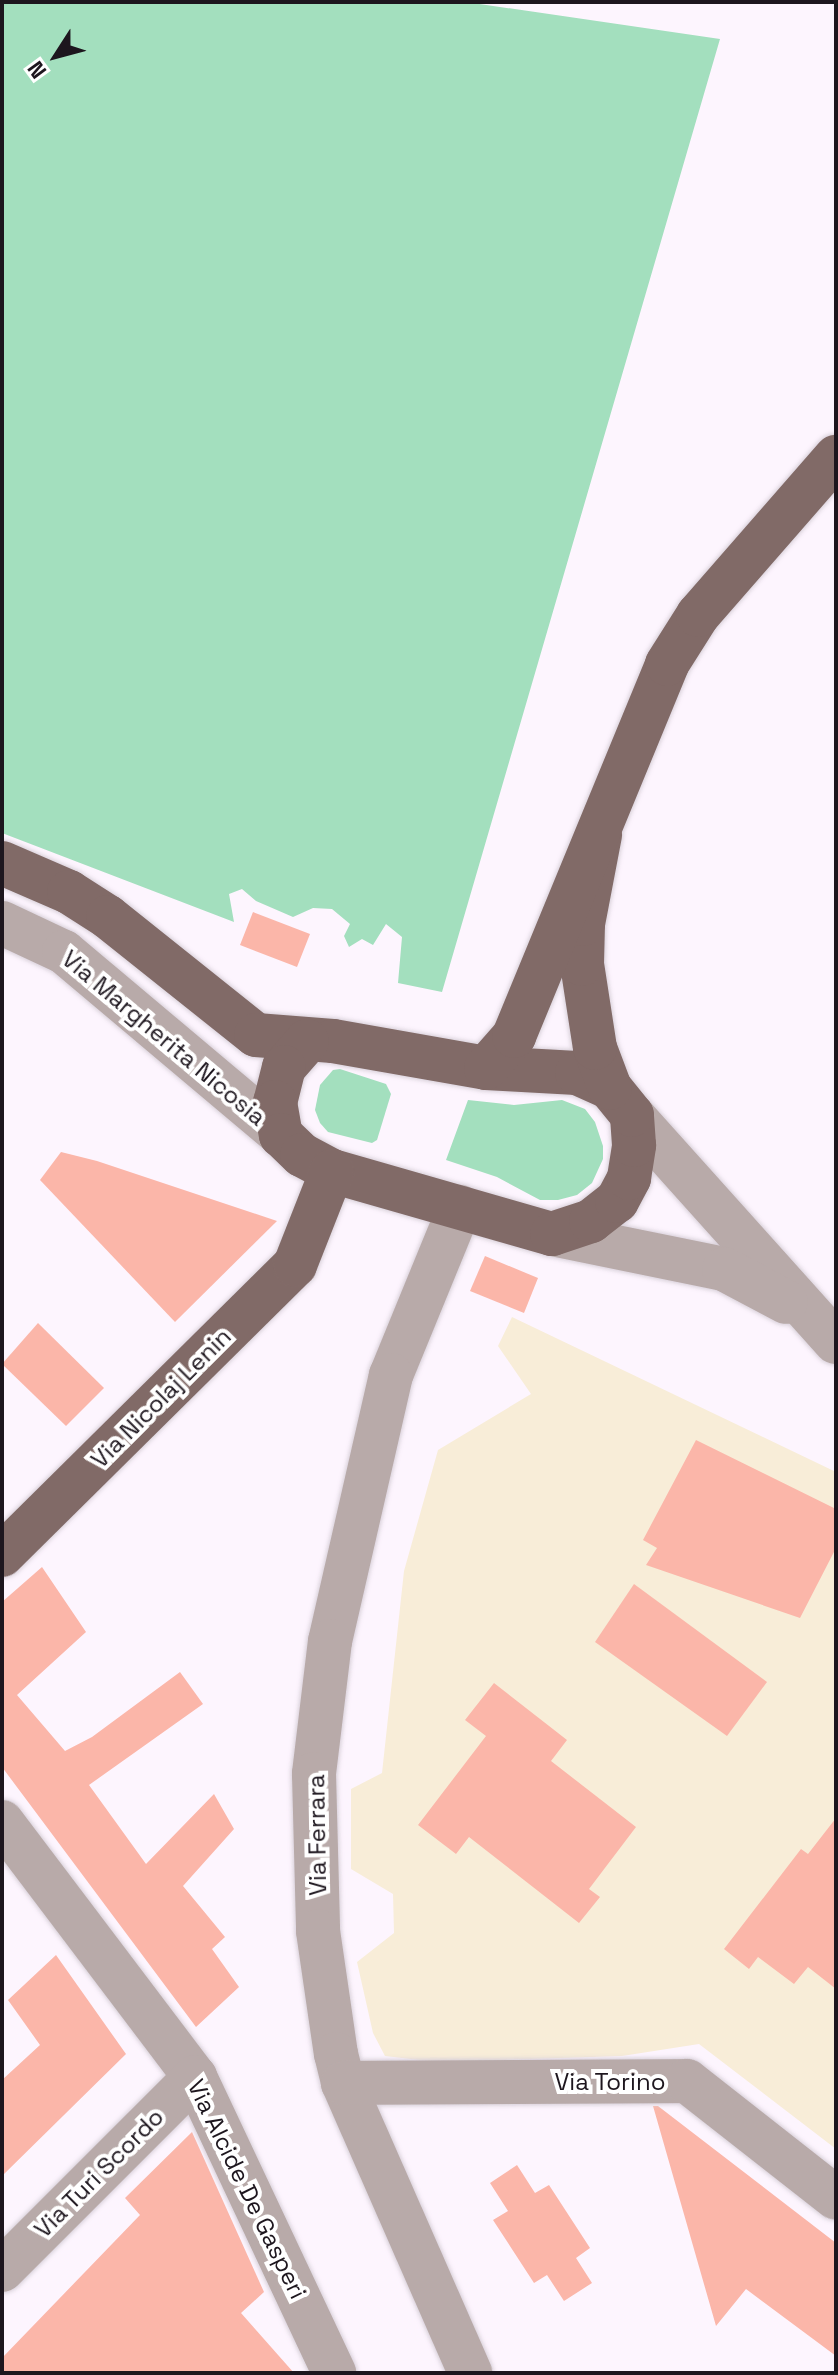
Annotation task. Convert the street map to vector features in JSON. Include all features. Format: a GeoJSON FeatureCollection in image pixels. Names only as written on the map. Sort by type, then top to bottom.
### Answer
{"type":"FeatureCollection","features":[{"type":"Feature","properties":{"kind":"main road"},"geometry":{"type":"LineString","coordinates":[[486,1068],[514,1036],[600,835],[642,723],[675,652],[698,615],[836,457]]}},
{"type":"Feature","properties":{"kind":"main road"},"geometry":{"type":"LineString","coordinates":[[307,1041],[284,1067],[275,1102],[281,1135],[302,1155],[332,1171],[552,1234],[591,1221],[617,1201],[629,1178],[634,1145],[621,1101],[590,1024],[582,964],[583,924],[600,835]]}},
{"type":"Feature","properties":{"kind":"main road"},"geometry":{"type":"LineString","coordinates":[[2,863],[69,892],[108,917],[256,1035],[333,1041],[486,1068],[577,1073],[621,1101]]}},
{"type":"Feature","properties":{"kind":"main road","name":"Via Nicolaj Lenin"},"geometry":{"type":"LineString","coordinates":[[2,1555],[295,1265],[332,1171]]}},
{"type":"Feature","properties":{"kind":"street","name":"Via Margherita Nicosia"},"geometry":{"type":"LineString","coordinates":[[2,923],[64,952],[281,1135]]}},
{"type":"Feature","properties":{"kind":"street"},"geometry":{"type":"LineString","coordinates":[[621,1101],[823,1329]]}},
{"type":"Feature","properties":{"kind":"street","name":"Via Ferrara"},"geometry":{"type":"LineString","coordinates":[[460,1207],[391,1375],[330,1641],[314,1774],[318,1931],[343,2083],[470,2373]]}},
{"type":"Feature","properties":{"kind":"street"},"geometry":{"type":"LineString","coordinates":[[552,1234],[724,1269],[823,1329]]}},
{"type":"Feature","properties":{"kind":"street","name":"Via Alcide De Gasperi"},"geometry":{"type":"LineString","coordinates":[[2,1822],[195,2077],[334,2373]]}},
{"type":"Feature","properties":{"kind":"street","name":"Via Turi Scordo"},"geometry":{"type":"LineString","coordinates":[[2,2270],[195,2077]]}},
{"type":"Feature","properties":{"kind":"street","name":"Via Torino"},"geometry":{"type":"LineString","coordinates":[[343,2083],[687,2081],[836,2198]]}},
{"type":"Feature","properties":{"kind":"shaded area"},"geometry":{"type":"Polygon","coordinates":[[[512,1317],[836,1472],[836,2149],[699,2044],[622,2056],[437,2062],[385,2056],[373,2033],[357,1962],[394,1933],[393,1894],[351,1869],[351,1789],[382,1773],[404,1571],[438,1450],[531,1394],[498,1346],[512,1317]]]}},
{"type":"Feature","properties":{"kind":"green space"},"geometry":{"type":"Polygon","coordinates":[[[2,2],[466,2],[720,39],[442,992],[398,983],[402,937],[386,924],[373,945],[362,939],[349,947],[344,936],[350,924],[332,909],[313,908],[293,917],[256,901],[242,889],[229,894],[234,922],[2,833],[2,2]]]}},
{"type":"Feature","properties":{"kind":"green space"},"geometry":{"type":"Polygon","coordinates":[[[340,1069],[386,1084],[391,1094],[377,1140],[372,1143],[328,1132],[320,1123],[315,1110],[320,1085],[333,1070],[340,1069]]]}},
{"type":"Feature","properties":{"kind":"green space"},"geometry":{"type":"Polygon","coordinates":[[[468,1100],[514,1105],[562,1100],[585,1109],[595,1122],[603,1146],[603,1159],[592,1183],[577,1195],[558,1200],[540,1200],[497,1177],[446,1160],[468,1100]]]}},
{"type":"Feature","properties":{"kind":"building"},"geometry":{"type":"Polygon","coordinates":[[[253,912],[310,934],[297,967],[240,945],[253,912]]]}},
{"type":"Feature","properties":{"kind":"building"},"geometry":{"type":"Polygon","coordinates":[[[61,1152],[277,1221],[175,1322],[40,1180],[61,1152]]]}},
{"type":"Feature","properties":{"kind":"building"},"geometry":{"type":"Polygon","coordinates":[[[485,1256],[538,1278],[524,1313],[470,1291],[485,1256]]]}},
{"type":"Feature","properties":{"kind":"building"},"geometry":{"type":"Polygon","coordinates":[[[38,1323],[104,1388],[66,1426],[2,1364],[38,1323]]]}},
{"type":"Feature","properties":{"kind":"building"},"geometry":{"type":"Polygon","coordinates":[[[696,1440],[836,1509],[836,1548],[800,1618],[646,1565],[657,1548],[643,1540],[696,1440]]]}},
{"type":"Feature","properties":{"kind":"building"},"geometry":{"type":"Polygon","coordinates":[[[42,1567],[86,1632],[17,1695],[65,1751],[92,1737],[180,1672],[203,1704],[89,1785],[146,1864],[214,1794],[234,1829],[183,1886],[225,1937],[212,1949],[239,1987],[196,2027],[2,1767],[2,1602],[42,1567]]]}},
{"type":"Feature","properties":{"kind":"building"},"geometry":{"type":"Polygon","coordinates":[[[634,1584],[767,1682],[727,1736],[595,1642],[634,1584]]]}},
{"type":"Feature","properties":{"kind":"building"},"geometry":{"type":"Polygon","coordinates":[[[494,1683],[567,1740],[551,1761],[636,1827],[589,1889],[600,1897],[579,1923],[469,1837],[456,1854],[418,1825],[486,1736],[465,1720],[494,1683]]]}},
{"type":"Feature","properties":{"kind":"building"},"geometry":{"type":"Polygon","coordinates":[[[836,1818],[836,1989],[808,1967],[794,1984],[758,1957],[749,1969],[724,1949],[801,1849],[808,1854],[836,1818]]]}},
{"type":"Feature","properties":{"kind":"building"},"geometry":{"type":"Polygon","coordinates":[[[56,1955],[126,2054],[2,2176],[2,2080],[40,2045],[8,2000],[56,1955]]]}},
{"type":"Feature","properties":{"kind":"building"},"geometry":{"type":"Polygon","coordinates":[[[653,2106],[658,2106],[836,2243],[836,2356],[746,2289],[716,2326],[653,2106]]]}},
{"type":"Feature","properties":{"kind":"building"},"geometry":{"type":"Polygon","coordinates":[[[192,2132],[264,2292],[241,2313],[294,2373],[2,2373],[2,2358],[140,2215],[125,2198],[192,2132]]]}},
{"type":"Feature","properties":{"kind":"building"},"geometry":{"type":"Polygon","coordinates":[[[517,2165],[535,2193],[549,2185],[590,2248],[576,2258],[592,2283],[564,2301],[547,2275],[534,2283],[493,2220],[508,2211],[490,2183],[517,2165]]]}}]}
